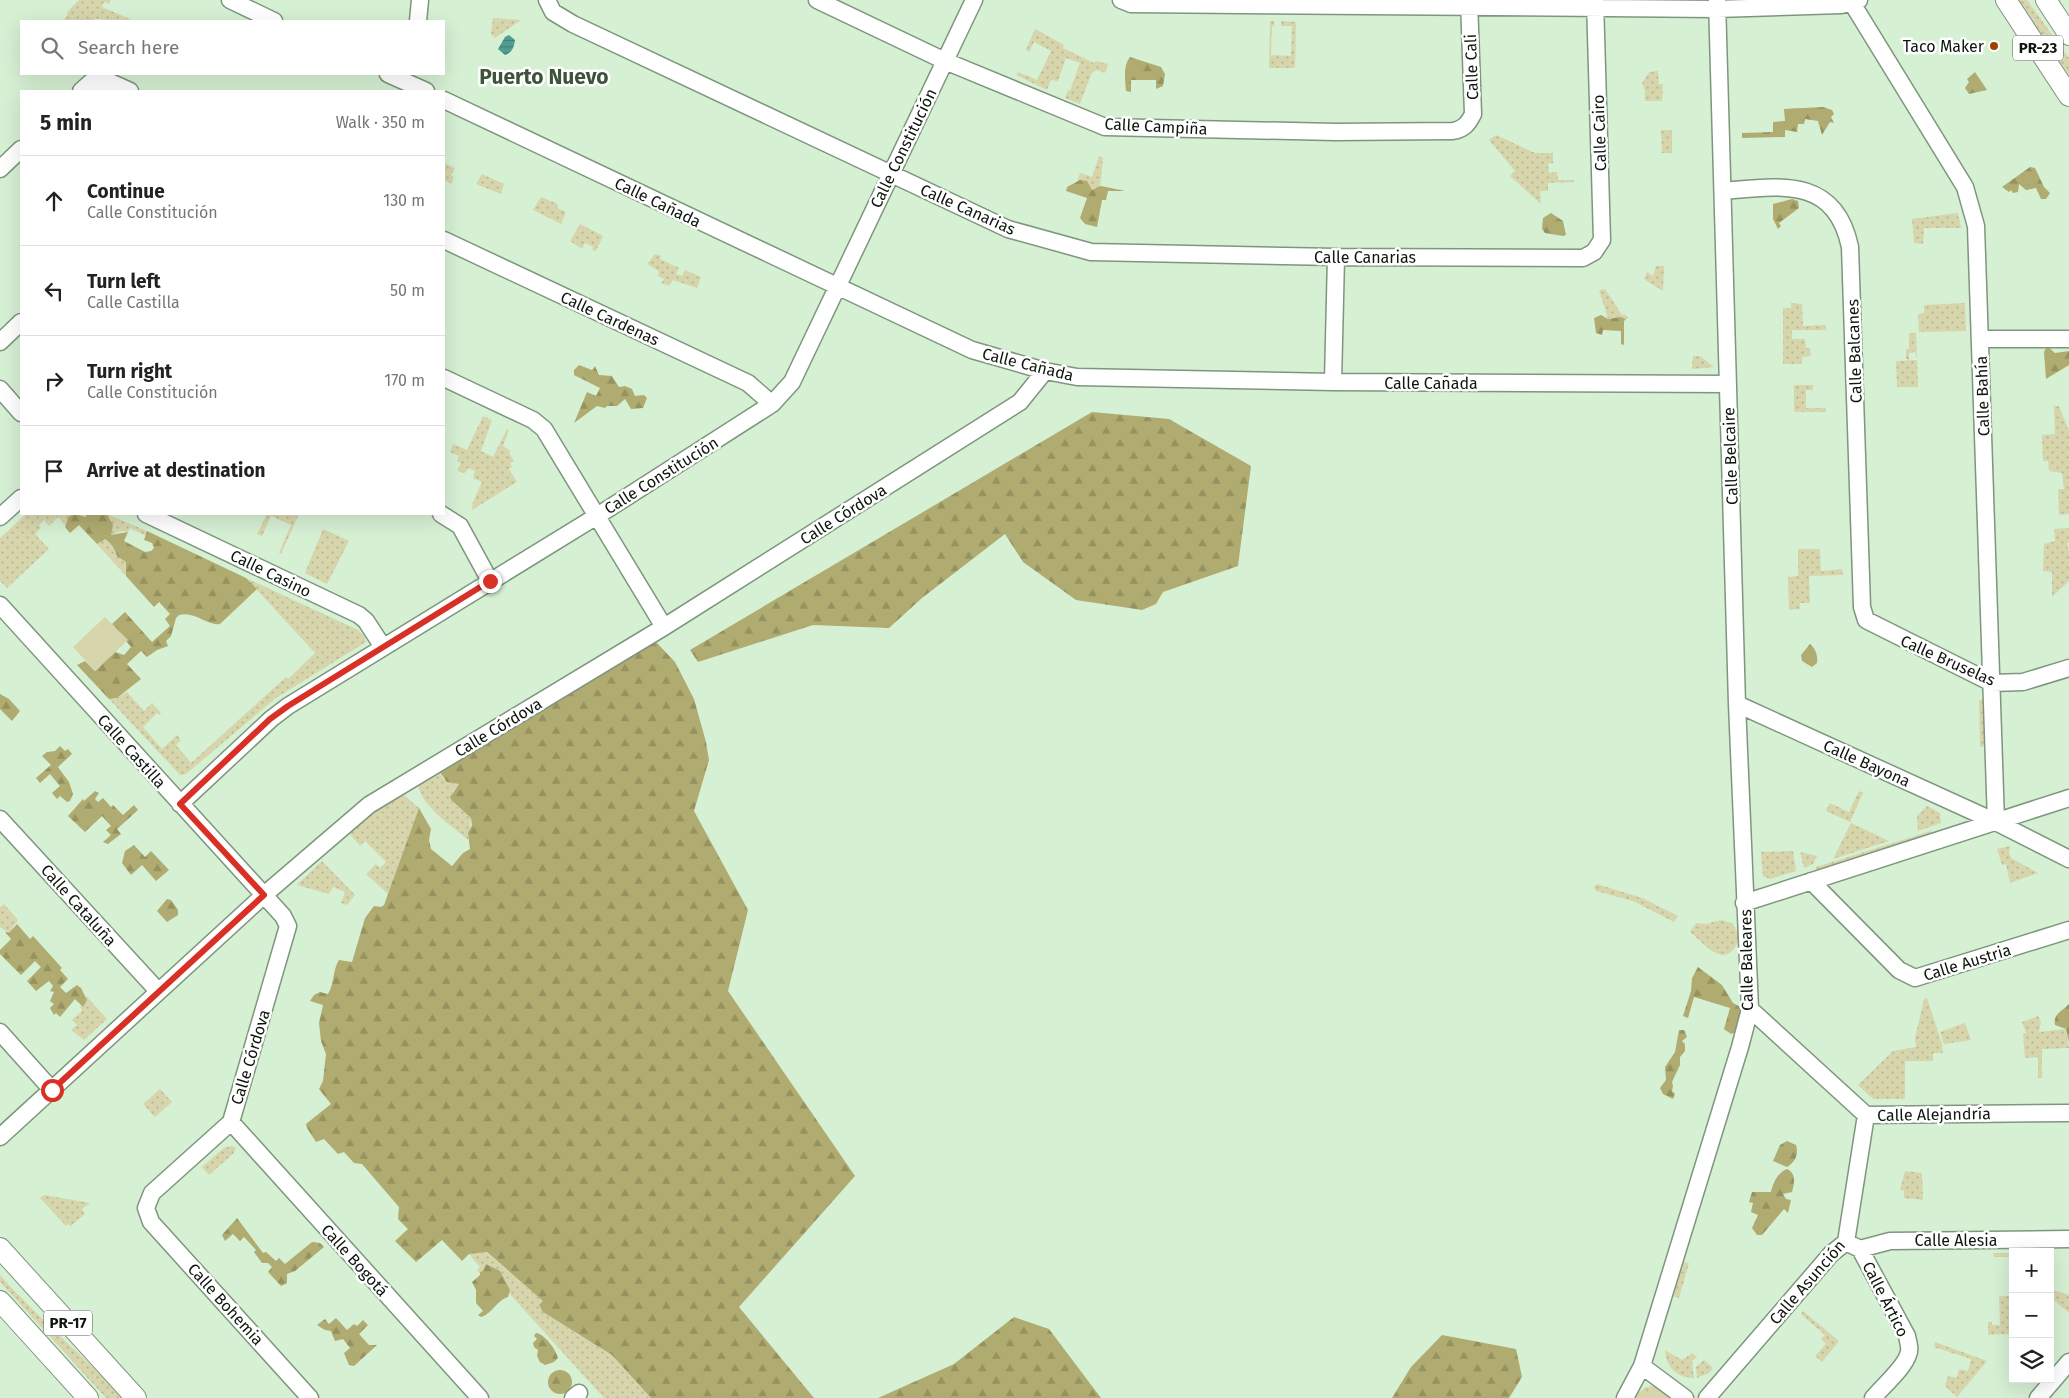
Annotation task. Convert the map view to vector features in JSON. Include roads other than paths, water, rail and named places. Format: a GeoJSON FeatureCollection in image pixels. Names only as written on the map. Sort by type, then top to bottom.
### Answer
{"type":"FeatureCollection","features":[{"type":"Feature","properties":{"kind":"main road","name":"PR-23"},"geometry":{"type":"LineString","coordinates":[[2006,0],[2069,96]]}},
{"type":"Feature","properties":{"kind":"main road","name":"PR-23"},"geometry":{"type":"LineString","coordinates":[[2046,0],[2069,35]]}},
{"type":"Feature","properties":{"kind":"main road","name":"PR-17"},"geometry":{"type":"LineString","coordinates":[[0,1248],[136,1398]]}},
{"type":"Feature","properties":{"kind":"main road","name":"PR-17"},"geometry":{"type":"LineString","coordinates":[[0,1301],[88,1398]]}},
{"type":"Feature","properties":{"kind":"street"},"geometry":{"type":"LineString","coordinates":[[230,0],[260,6],[273,20]]}},
{"type":"Feature","properties":{"kind":"street"},"geometry":{"type":"LineString","coordinates":[[418,20],[420,0]]}},
{"type":"Feature","properties":{"kind":"street","name":"Calle Canarias"},"geometry":{"type":"LineString","coordinates":[[548,0],[553,12],[573,24],[891,174],[1008,228],[1091,252],[1336,257],[1583,258]]}},
{"type":"Feature","properties":{"kind":"street","name":"Calle Campiña"},"geometry":{"type":"LineString","coordinates":[[817,0],[945,61],[1105,127],[1335,132],[1461,129]]}},
{"type":"Feature","properties":{"kind":"street","name":"Calle Constitución"},"geometry":{"type":"LineString","coordinates":[[180,804],[276,715],[597,516],[772,404],[792,382],[974,0]]}},
{"type":"Feature","properties":{"kind":"street"},"geometry":{"type":"LineString","coordinates":[[1121,0],[1131,4],[1717,4],[1856,2]]}},
{"type":"Feature","properties":{"kind":"street","name":"Calle Bahía"},"geometry":{"type":"LineString","coordinates":[[1856,2],[1964,187],[1972,205],[1976,226],[1996,822]]}},
{"type":"Feature","properties":{"kind":"street","name":"Calle Cali"},"geometry":{"type":"LineString","coordinates":[[1461,129],[1468,124],[1473,114],[1469,3]]}},
{"type":"Feature","properties":{"kind":"street","name":"Calle Cairo"},"geometry":{"type":"LineString","coordinates":[[1583,258],[1594,252],[1602,240],[1595,4]]}},
{"type":"Feature","properties":{"kind":"street","name":"Calle Belcaire"},"geometry":{"type":"LineString","coordinates":[[1717,4],[1744,903]]}},
{"type":"Feature","properties":{"kind":"street"},"geometry":{"type":"LineString","coordinates":[[391,75],[416,85]]}},
{"type":"Feature","properties":{"kind":"street"},"geometry":{"type":"LineString","coordinates":[[86,86],[110,82],[128,90]]}},
{"type":"Feature","properties":{"kind":"street","name":"Calle Cañada"},"geometry":{"type":"LineString","coordinates":[[445,100],[972,350],[1045,371],[1077,377],[1333,382],[1728,384]]}},
{"type":"Feature","properties":{"kind":"street"},"geometry":{"type":"LineString","coordinates":[[0,169],[20,149]]}},
{"type":"Feature","properties":{"kind":"street","name":"Calle Balcanes"},"geometry":{"type":"LineString","coordinates":[[1723,191],[1775,186],[1805,189],[1828,204],[1839,216],[1847,231],[1850,247],[1863,614]]}},
{"type":"Feature","properties":{"kind":"street","name":"Calle Cardenas"},"geometry":{"type":"LineString","coordinates":[[445,240],[748,383],[772,404]]}},
{"type":"Feature","properties":{"kind":"street"},"geometry":{"type":"LineString","coordinates":[[1333,382],[1336,257]]}},
{"type":"Feature","properties":{"kind":"street"},"geometry":{"type":"LineString","coordinates":[[0,342],[20,323]]}},
{"type":"Feature","properties":{"kind":"street"},"geometry":{"type":"LineString","coordinates":[[1980,339],[2069,339]]}},
{"type":"Feature","properties":{"kind":"street","name":"Calle Córdova"},"geometry":{"type":"LineString","coordinates":[[146,1208],[152,1193],[230,1122],[288,926],[284,916],[264,895],[369,805],[664,627],[1020,402],[1045,371]]}},
{"type":"Feature","properties":{"kind":"street"},"geometry":{"type":"LineString","coordinates":[[445,378],[540,424],[664,627]]}},
{"type":"Feature","properties":{"kind":"street"},"geometry":{"type":"LineString","coordinates":[[0,389],[20,412]]}},
{"type":"Feature","properties":{"kind":"street"},"geometry":{"type":"LineString","coordinates":[[0,517],[20,499]]}},
{"type":"Feature","properties":{"kind":"street","name":"Calle Casino"},"geometry":{"type":"LineString","coordinates":[[148,515],[359,615],[370,626],[383,647]]}},
{"type":"Feature","properties":{"kind":"street"},"geometry":{"type":"LineString","coordinates":[[443,515],[460,526],[490,581]]}},
{"type":"Feature","properties":{"kind":"street","name":"Calle Castilla"},"geometry":{"type":"LineString","coordinates":[[0,605],[264,895]]}},
{"type":"Feature","properties":{"kind":"street","name":"Calle Bruselas"},"geometry":{"type":"LineString","coordinates":[[1863,614],[1872,625],[1992,683],[2023,682],[2069,668]]}},
{"type":"Feature","properties":{"kind":"street","name":"Calle Bayona"},"geometry":{"type":"LineString","coordinates":[[1737,704],[1996,822],[2069,859]]}},
{"type":"Feature","properties":{"kind":"street","name":"Calle Baleares"},"geometry":{"type":"LineString","coordinates":[[1624,1398],[1642,1366],[1750,1009],[1744,903],[2069,798]]}},
{"type":"Feature","properties":{"kind":"street","name":"Calle Cataluña"},"geometry":{"type":"LineString","coordinates":[[0,819],[158,991]]}},
{"type":"Feature","properties":{"kind":"street","name":"Calle Austria"},"geometry":{"type":"LineString","coordinates":[[1810,881],[1899,970],[1915,978],[2069,930]]}},
{"type":"Feature","properties":{"kind":"street"},"geometry":{"type":"LineString","coordinates":[[0,1137],[264,895]]}},
{"type":"Feature","properties":{"kind":"street","name":"Calle Alejandría"},"geometry":{"type":"LineString","coordinates":[[1750,1009],[1866,1115],[2069,1113]]}},
{"type":"Feature","properties":{"kind":"street"},"geometry":{"type":"LineString","coordinates":[[0,1032],[52,1090]]}},
{"type":"Feature","properties":{"kind":"street","name":"Calle Asunción"},"geometry":{"type":"LineString","coordinates":[[1707,1398],[1832,1254],[1853,1245],[1866,1115]]}},
{"type":"Feature","properties":{"kind":"street","name":"Calle Bogotá"},"geometry":{"type":"LineString","coordinates":[[230,1122],[480,1398]]}},
{"type":"Feature","properties":{"kind":"street","name":"Calle Bohemia"},"geometry":{"type":"LineString","coordinates":[[146,1208],[151,1222],[310,1398]]}},
{"type":"Feature","properties":{"kind":"street","name":"Calle Alesia"},"geometry":{"type":"LineString","coordinates":[[1853,1245],[1890,1240],[2069,1239]]}},
{"type":"Feature","properties":{"kind":"street","name":"Calle Ártico"},"geometry":{"type":"LineString","coordinates":[[1853,1245],[1907,1336],[1909,1347],[1908,1355],[1904,1362],[1873,1398]]}},
{"type":"Feature","properties":{"kind":"street"},"geometry":{"type":"LineString","coordinates":[[2038,1398],[2069,1362]]}},
{"type":"Feature","properties":{"kind":"street"},"geometry":{"type":"LineString","coordinates":[[1642,1366],[1684,1398]]}},
{"type":"Feature","properties":{"kind":"water"},"geometry":{"type":"Polygon","coordinates":[[[509,35],[515,40],[515,43],[511,51],[505,55],[498,49],[505,37],[509,35]]]}},
{"type":"Feature","properties":{"kind":"place","name":"Taco Maker"},"geometry":{"type":"Point","coordinates":[1994,46]}},
{"type":"Feature","properties":{"kind":"district","name":"Puerto Nuevo"},"geometry":{"type":"Point","coordinates":[544,77]}}]}
